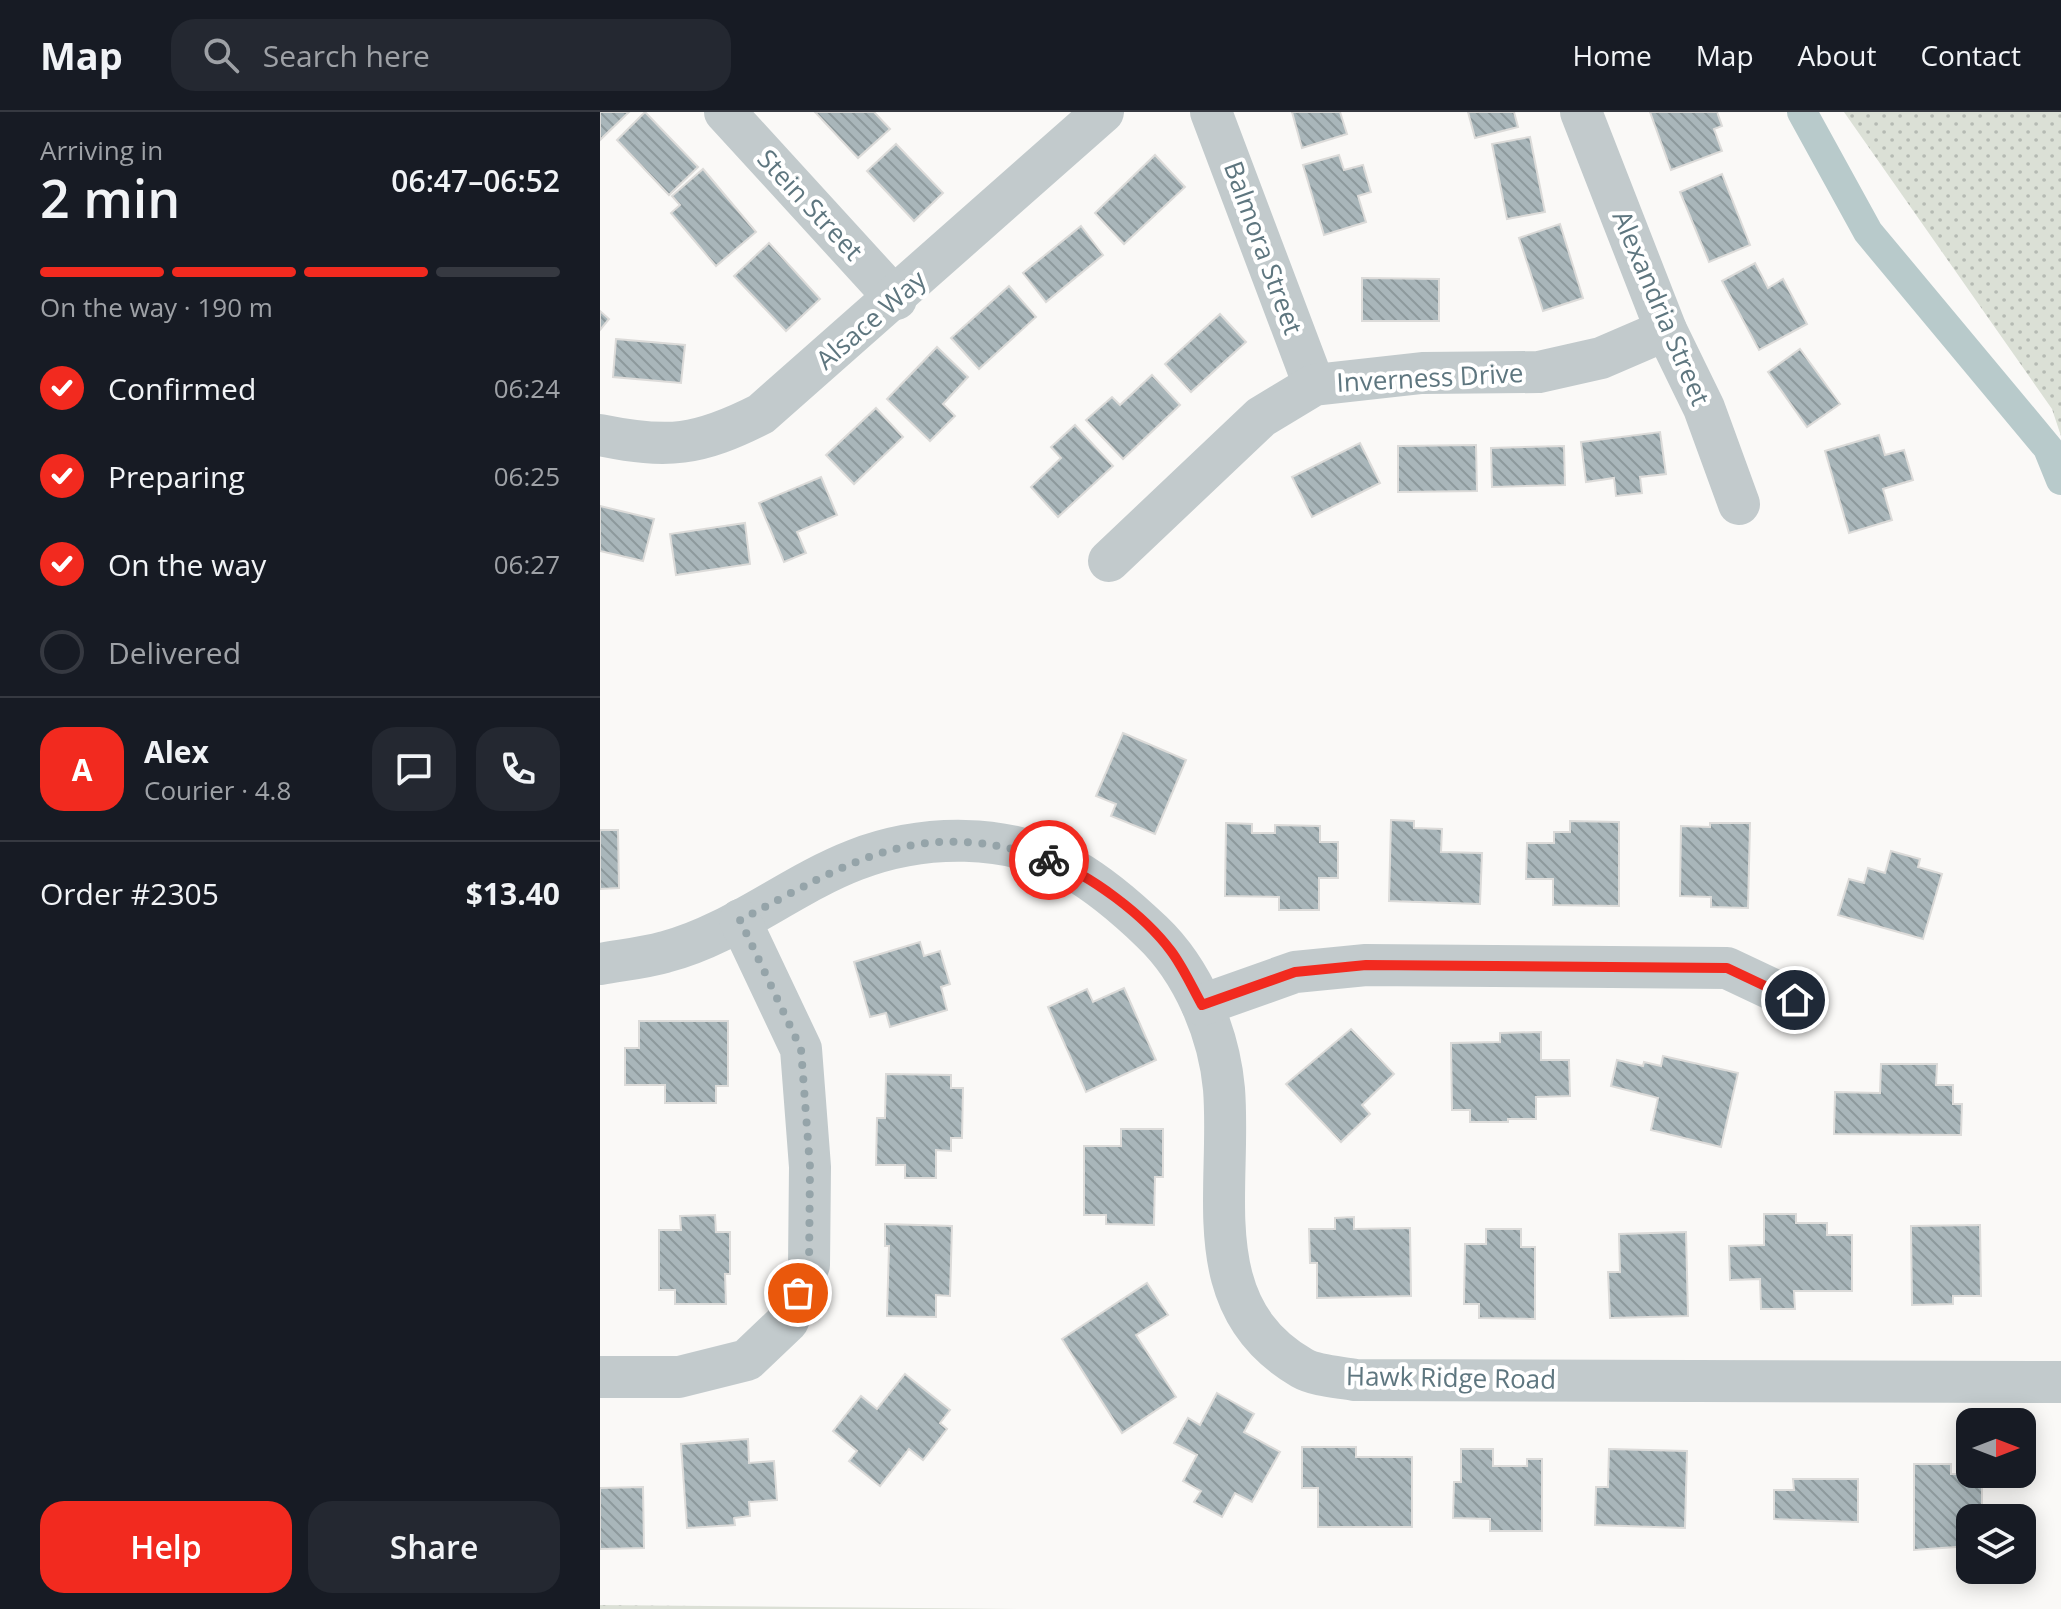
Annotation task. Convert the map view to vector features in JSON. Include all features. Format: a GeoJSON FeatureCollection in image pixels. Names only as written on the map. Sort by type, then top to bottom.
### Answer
{"type":"FeatureCollection","features":[{"type":"Feature","properties":{"kind":"street","name":"Stein Street"},"geometry":{"type":"LineString","coordinates":[[725,112],[896,299]]}},
{"type":"Feature","properties":{"kind":"street","name":"Alsace Way"},"geometry":{"type":"LineString","coordinates":[[600,435],[651,445],[720,435],[761,414],[896,299],[1103,112]]}},
{"type":"Feature","properties":{"kind":"street","name":"Balmora Street"},"geometry":{"type":"LineString","coordinates":[[1211,112],[1314,385]]}},
{"type":"Feature","properties":{"kind":"street","name":"Alexandria Street"},"geometry":{"type":"LineString","coordinates":[[1581,112],[1666,330],[1704,408],[1739,504]]}},
{"type":"Feature","properties":{"kind":"street","name":"Inverness Drive"},"geometry":{"type":"LineString","coordinates":[[1109,561],[1261,417],[1314,385],[1422,373],[1539,372],[1601,358],[1666,330]]}},
{"type":"Feature","properties":{"kind":"street","name":"Hawk Ridge Road"},"geometry":{"type":"LineString","coordinates":[[600,964],[667,952],[740,920],[855,860],[931,840],[1008,845],[1070,867],[1123,904],[1171,950],[1202,1005],[1216,1046],[1224,1088],[1224,1245],[1236,1295],[1260,1334],[1304,1369],[1355,1380],[2061,1382]]}},
{"type":"Feature","properties":{"kind":"street"},"geometry":{"type":"LineString","coordinates":[[600,1377],[679,1377],[747,1360],[788,1321],[809,1265],[810,1167],[801,1049],[740,920]]}},
{"type":"Feature","properties":{"kind":"street"},"geometry":{"type":"LineString","coordinates":[[1202,1005],[1295,972],[1366,965],[1727,968],[1795,1000]]}},
{"type":"Feature","properties":{"kind":"shaded area"},"geometry":{"type":"Polygon","coordinates":[[[1844,112],[2061,112],[2061,436],[2052,409],[1844,112]]]}},
{"type":"Feature","properties":{"kind":"shaded area"},"geometry":{"type":"Polygon","coordinates":[[[600,1605],[1020,1609],[600,1609],[600,1605]]]}},
{"type":"Feature","properties":{"kind":"building"},"geometry":{"type":"Polygon","coordinates":[[[600,112],[629,112],[600,140],[600,112]]]}},
{"type":"Feature","properties":{"kind":"building"},"geometry":{"type":"Polygon","coordinates":[[[645,112],[698,167],[669,195],[617,140],[645,112]]]}},
{"type":"Feature","properties":{"kind":"building"},"geometry":{"type":"Polygon","coordinates":[[[815,112],[874,112],[890,129],[858,158],[815,112]]]}},
{"type":"Feature","properties":{"kind":"building"},"geometry":{"type":"Polygon","coordinates":[[[1292,112],[1340,112],[1347,134],[1302,148],[1292,112]]]}},
{"type":"Feature","properties":{"kind":"building"},"geometry":{"type":"Polygon","coordinates":[[[1468,112],[1514,112],[1518,127],[1475,138],[1468,112]]]}},
{"type":"Feature","properties":{"kind":"building"},"geometry":{"type":"Polygon","coordinates":[[[1650,112],[1717,112],[1722,126],[1714,129],[1722,151],[1671,170],[1650,112]]]}},
{"type":"Feature","properties":{"kind":"building"},"geometry":{"type":"Polygon","coordinates":[[[1530,137],[1545,212],[1507,219],[1492,144],[1530,137]]]}},
{"type":"Feature","properties":{"kind":"building"},"geometry":{"type":"Polygon","coordinates":[[[896,144],[943,193],[914,221],[867,171],[896,144]]]}},
{"type":"Feature","properties":{"kind":"building"},"geometry":{"type":"Polygon","coordinates":[[[1155,155],[1185,187],[1124,244],[1095,213],[1155,155]]]}},
{"type":"Feature","properties":{"kind":"building"},"geometry":{"type":"Polygon","coordinates":[[[1339,155],[1344,170],[1363,165],[1371,192],[1358,196],[1366,222],[1324,235],[1303,165],[1339,155]]]}},
{"type":"Feature","properties":{"kind":"building"},"geometry":{"type":"Polygon","coordinates":[[[703,169],[756,232],[716,266],[671,213],[680,205],[672,196],[703,169]]]}},
{"type":"Feature","properties":{"kind":"building"},"geometry":{"type":"Polygon","coordinates":[[[1722,174],[1750,245],[1709,262],[1680,192],[1722,174]]]}},
{"type":"Feature","properties":{"kind":"building"},"geometry":{"type":"Polygon","coordinates":[[[1560,224],[1583,298],[1543,311],[1519,238],[1560,224]]]}},
{"type":"Feature","properties":{"kind":"building"},"geometry":{"type":"Polygon","coordinates":[[[1081,226],[1103,255],[1046,302],[1023,273],[1081,226]]]}},
{"type":"Feature","properties":{"kind":"building"},"geometry":{"type":"Polygon","coordinates":[[[769,243],[820,299],[786,331],[734,276],[769,243]]]}},
{"type":"Feature","properties":{"kind":"building"},"geometry":{"type":"Polygon","coordinates":[[[1755,263],[1768,288],[1783,279],[1807,324],[1759,350],[1722,281],[1755,263]]]}},
{"type":"Feature","properties":{"kind":"building"},"geometry":{"type":"Polygon","coordinates":[[[1362,278],[1439,279],[1439,321],[1362,321],[1362,278]]]}},
{"type":"Feature","properties":{"kind":"building"},"geometry":{"type":"Polygon","coordinates":[[[1009,286],[1036,317],[979,369],[951,338],[1009,286]]]}},
{"type":"Feature","properties":{"kind":"building"},"geometry":{"type":"Polygon","coordinates":[[[600,311],[609,319],[600,330],[600,311]]]}},
{"type":"Feature","properties":{"kind":"building"},"geometry":{"type":"Polygon","coordinates":[[[1220,314],[1246,342],[1191,392],[1165,364],[1220,314]]]}},
{"type":"Feature","properties":{"kind":"building"},"geometry":{"type":"Polygon","coordinates":[[[616,339],[685,345],[681,383],[613,377],[616,339]]]}},
{"type":"Feature","properties":{"kind":"building"},"geometry":{"type":"Polygon","coordinates":[[[937,347],[968,377],[943,404],[955,416],[930,441],[887,399],[937,347]]]}},
{"type":"Feature","properties":{"kind":"building"},"geometry":{"type":"Polygon","coordinates":[[[1800,349],[1840,404],[1807,427],[1768,372],[1800,349]]]}},
{"type":"Feature","properties":{"kind":"building"},"geometry":{"type":"Polygon","coordinates":[[[1152,375],[1180,405],[1123,459],[1086,420],[1112,397],[1120,405],[1152,375]]]}},
{"type":"Feature","properties":{"kind":"building"},"geometry":{"type":"Polygon","coordinates":[[[876,408],[903,437],[854,484],[826,455],[876,408]]]}},
{"type":"Feature","properties":{"kind":"building"},"geometry":{"type":"Polygon","coordinates":[[[1075,425],[1113,466],[1058,517],[1031,487],[1061,458],[1051,447],[1075,425]]]}},
{"type":"Feature","properties":{"kind":"building"},"geometry":{"type":"Polygon","coordinates":[[[1660,432],[1666,474],[1640,477],[1642,493],[1616,496],[1614,478],[1586,482],[1581,442],[1660,432]]]}},
{"type":"Feature","properties":{"kind":"building"},"geometry":{"type":"Polygon","coordinates":[[[1879,435],[1885,455],[1904,450],[1913,480],[1883,489],[1892,520],[1849,533],[1825,451],[1879,435]]]}},
{"type":"Feature","properties":{"kind":"building"},"geometry":{"type":"Polygon","coordinates":[[[1360,443],[1380,483],[1312,517],[1292,477],[1360,443]]]}},
{"type":"Feature","properties":{"kind":"building"},"geometry":{"type":"Polygon","coordinates":[[[1476,445],[1477,491],[1398,492],[1398,446],[1476,445]]]}},
{"type":"Feature","properties":{"kind":"building"},"geometry":{"type":"Polygon","coordinates":[[[1564,446],[1565,485],[1492,487],[1491,448],[1564,446]]]}},
{"type":"Feature","properties":{"kind":"building"},"geometry":{"type":"Polygon","coordinates":[[[821,477],[837,515],[797,532],[806,553],[784,562],[759,503],[821,477]]]}},
{"type":"Feature","properties":{"kind":"building"},"geometry":{"type":"Polygon","coordinates":[[[600,506],[654,519],[643,561],[600,551],[600,506]]]}},
{"type":"Feature","properties":{"kind":"building"},"geometry":{"type":"Polygon","coordinates":[[[745,523],[750,564],[676,575],[670,534],[745,523]]]}},
{"type":"Feature","properties":{"kind":"building"},"geometry":{"type":"Polygon","coordinates":[[[1123,733],[1186,760],[1155,834],[1111,816],[1116,804],[1096,796],[1123,733]]]}},
{"type":"Feature","properties":{"kind":"building"},"geometry":{"type":"Polygon","coordinates":[[[1391,820],[1414,821],[1414,828],[1442,829],[1441,852],[1482,853],[1480,904],[1389,901],[1391,820]]]}},
{"type":"Feature","properties":{"kind":"building"},"geometry":{"type":"Polygon","coordinates":[[[1570,821],[1619,822],[1619,906],[1553,905],[1553,879],[1526,879],[1527,843],[1554,843],[1554,832],[1570,832],[1570,821]]]}},
{"type":"Feature","properties":{"kind":"building"},"geometry":{"type":"Polygon","coordinates":[[[1226,823],[1252,824],[1252,833],[1275,833],[1275,825],[1320,826],[1320,842],[1338,842],[1338,878],[1319,878],[1319,910],[1279,910],[1279,897],[1225,896],[1226,823]]]}},
{"type":"Feature","properties":{"kind":"building"},"geometry":{"type":"Polygon","coordinates":[[[1710,823],[1750,823],[1748,908],[1711,907],[1711,897],[1680,896],[1681,826],[1710,827],[1710,823]]]}},
{"type":"Feature","properties":{"kind":"building"},"geometry":{"type":"Polygon","coordinates":[[[600,830],[618,830],[619,888],[600,889],[600,830]]]}},
{"type":"Feature","properties":{"kind":"building"},"geometry":{"type":"Polygon","coordinates":[[[1891,851],[1920,859],[1918,867],[1942,874],[1923,939],[1838,915],[1849,879],[1864,883],[1868,868],[1885,873],[1891,851]]]}},
{"type":"Feature","properties":{"kind":"building"},"geometry":{"type":"Polygon","coordinates":[[[920,942],[924,956],[940,951],[950,984],[941,987],[947,1010],[890,1027],[886,1013],[870,1017],[854,962],[920,942]]]}},
{"type":"Feature","properties":{"kind":"building"},"geometry":{"type":"Polygon","coordinates":[[[1124,988],[1156,1060],[1086,1092],[1048,1007],[1087,989],[1093,1002],[1124,988]]]}},
{"type":"Feature","properties":{"kind":"building"},"geometry":{"type":"Polygon","coordinates":[[[639,1021],[728,1021],[728,1086],[716,1086],[716,1103],[665,1103],[665,1085],[625,1085],[625,1048],[639,1048],[639,1021]]]}},
{"type":"Feature","properties":{"kind":"building"},"geometry":{"type":"Polygon","coordinates":[[[1351,1029],[1394,1074],[1362,1105],[1370,1114],[1341,1142],[1286,1084],[1351,1029]]]}},
{"type":"Feature","properties":{"kind":"building"},"geometry":{"type":"Polygon","coordinates":[[[1541,1032],[1541,1060],[1569,1060],[1570,1096],[1536,1097],[1536,1119],[1470,1122],[1470,1110],[1452,1110],[1451,1043],[1500,1042],[1500,1033],[1541,1032]]]}},
{"type":"Feature","properties":{"kind":"building"},"geometry":{"type":"Polygon","coordinates":[[[1663,1056],[1738,1073],[1721,1147],[1651,1130],[1658,1098],[1611,1086],[1617,1060],[1643,1066],[1644,1062],[1661,1066],[1663,1056]]]}},
{"type":"Feature","properties":{"kind":"building"},"geometry":{"type":"Polygon","coordinates":[[[1881,1064],[1937,1064],[1936,1085],[1953,1085],[1953,1104],[1962,1104],[1961,1135],[1834,1134],[1835,1092],[1880,1093],[1881,1064]]]}},
{"type":"Feature","properties":{"kind":"building"},"geometry":{"type":"Polygon","coordinates":[[[886,1074],[951,1075],[951,1088],[963,1088],[962,1138],[951,1138],[951,1151],[936,1150],[936,1178],[905,1178],[905,1165],[876,1165],[877,1118],[885,1118],[886,1074]]]}},
{"type":"Feature","properties":{"kind":"building"},"geometry":{"type":"Polygon","coordinates":[[[1121,1129],[1163,1129],[1163,1177],[1155,1177],[1154,1225],[1106,1224],[1106,1215],[1084,1215],[1084,1146],[1121,1146],[1121,1129]]]}},
{"type":"Feature","properties":{"kind":"building"},"geometry":{"type":"Polygon","coordinates":[[[1764,1214],[1796,1214],[1796,1223],[1827,1223],[1827,1235],[1852,1235],[1852,1291],[1794,1291],[1795,1309],[1761,1309],[1760,1279],[1730,1280],[1729,1246],[1764,1245],[1764,1214]]]}},
{"type":"Feature","properties":{"kind":"building"},"geometry":{"type":"Polygon","coordinates":[[[715,1215],[716,1232],[730,1232],[730,1274],[725,1274],[726,1304],[675,1304],[675,1290],[659,1290],[659,1230],[681,1230],[680,1216],[715,1215]]]}},
{"type":"Feature","properties":{"kind":"building"},"geometry":{"type":"Polygon","coordinates":[[[1354,1217],[1354,1229],[1410,1228],[1411,1296],[1317,1298],[1317,1263],[1310,1263],[1309,1229],[1335,1229],[1335,1218],[1354,1217]]]}},
{"type":"Feature","properties":{"kind":"building"},"geometry":{"type":"Polygon","coordinates":[[[885,1224],[952,1226],[950,1296],[936,1295],[936,1317],[887,1316],[889,1246],[885,1246],[885,1224]]]}},
{"type":"Feature","properties":{"kind":"building"},"geometry":{"type":"Polygon","coordinates":[[[1980,1225],[1981,1296],[1953,1296],[1953,1304],[1912,1305],[1911,1226],[1980,1225]]]}},
{"type":"Feature","properties":{"kind":"building"},"geometry":{"type":"Polygon","coordinates":[[[1486,1229],[1521,1229],[1521,1247],[1535,1247],[1535,1319],[1479,1318],[1479,1304],[1464,1304],[1465,1244],[1486,1244],[1486,1229]]]}},
{"type":"Feature","properties":{"kind":"building"},"geometry":{"type":"Polygon","coordinates":[[[1686,1232],[1688,1316],[1610,1318],[1608,1272],[1620,1272],[1619,1234],[1686,1232]]]}},
{"type":"Feature","properties":{"kind":"building"},"geometry":{"type":"Polygon","coordinates":[[[1147,1283],[1168,1315],[1136,1335],[1176,1397],[1122,1433],[1062,1339],[1147,1283]]]}},
{"type":"Feature","properties":{"kind":"building"},"geometry":{"type":"Polygon","coordinates":[[[905,1374],[950,1410],[940,1423],[947,1429],[923,1460],[909,1449],[880,1486],[849,1461],[857,1451],[833,1431],[861,1396],[877,1409],[905,1374]]]}},
{"type":"Feature","properties":{"kind":"building"},"geometry":{"type":"Polygon","coordinates":[[[1217,1393],[1254,1414],[1244,1432],[1280,1452],[1252,1502],[1235,1493],[1222,1517],[1194,1502],[1201,1491],[1183,1481],[1197,1455],[1174,1443],[1188,1418],[1200,1425],[1217,1393]]]}},
{"type":"Feature","properties":{"kind":"building"},"geometry":{"type":"Polygon","coordinates":[[[748,1439],[749,1463],[774,1461],[777,1500],[749,1502],[750,1516],[734,1518],[735,1525],[687,1528],[681,1444],[748,1439]]]}},
{"type":"Feature","properties":{"kind":"building"},"geometry":{"type":"Polygon","coordinates":[[[1302,1447],[1356,1447],[1356,1457],[1412,1457],[1412,1527],[1318,1527],[1318,1488],[1302,1488],[1302,1447]]]}},
{"type":"Feature","properties":{"kind":"building"},"geometry":{"type":"Polygon","coordinates":[[[1461,1449],[1493,1449],[1493,1466],[1527,1466],[1527,1459],[1542,1459],[1542,1531],[1490,1531],[1490,1519],[1453,1518],[1454,1482],[1461,1482],[1461,1449]]]}},
{"type":"Feature","properties":{"kind":"building"},"geometry":{"type":"Polygon","coordinates":[[[1609,1449],[1687,1451],[1685,1528],[1595,1525],[1596,1487],[1608,1487],[1609,1449]]]}},
{"type":"Feature","properties":{"kind":"building"},"geometry":{"type":"Polygon","coordinates":[[[1914,1464],[1951,1464],[1951,1474],[1956,1474],[1956,1488],[1982,1488],[1982,1504],[1956,1504],[1956,1547],[1914,1550],[1914,1464]]]}},
{"type":"Feature","properties":{"kind":"building"},"geometry":{"type":"Polygon","coordinates":[[[1793,1479],[1858,1479],[1858,1522],[1774,1519],[1774,1490],[1794,1490],[1793,1479]]]}},
{"type":"Feature","properties":{"kind":"building"},"geometry":{"type":"Polygon","coordinates":[[[643,1487],[644,1548],[600,1549],[600,1488],[643,1487]]]}},
{"type":"Feature","properties":{"kind":"waterway"},"geometry":{"type":"LineString","coordinates":[[1802,112],[1868,232],[2048,448],[2061,480]]}},
{"type":"Feature","properties":{"kind":"way so far"},"geometry":{"type":"LineString","coordinates":[[798,1293],[809,1265],[810,1167],[801,1049],[740,920],[855,860],[931,840],[1008,845],[1049,860]]}},
{"type":"Feature","properties":{"kind":"route"},"geometry":{"type":"LineString","coordinates":[[1049,860],[1070,867],[1123,904],[1171,950],[1202,1005],[1295,972],[1366,965],[1727,968],[1795,1000]]}}]}
